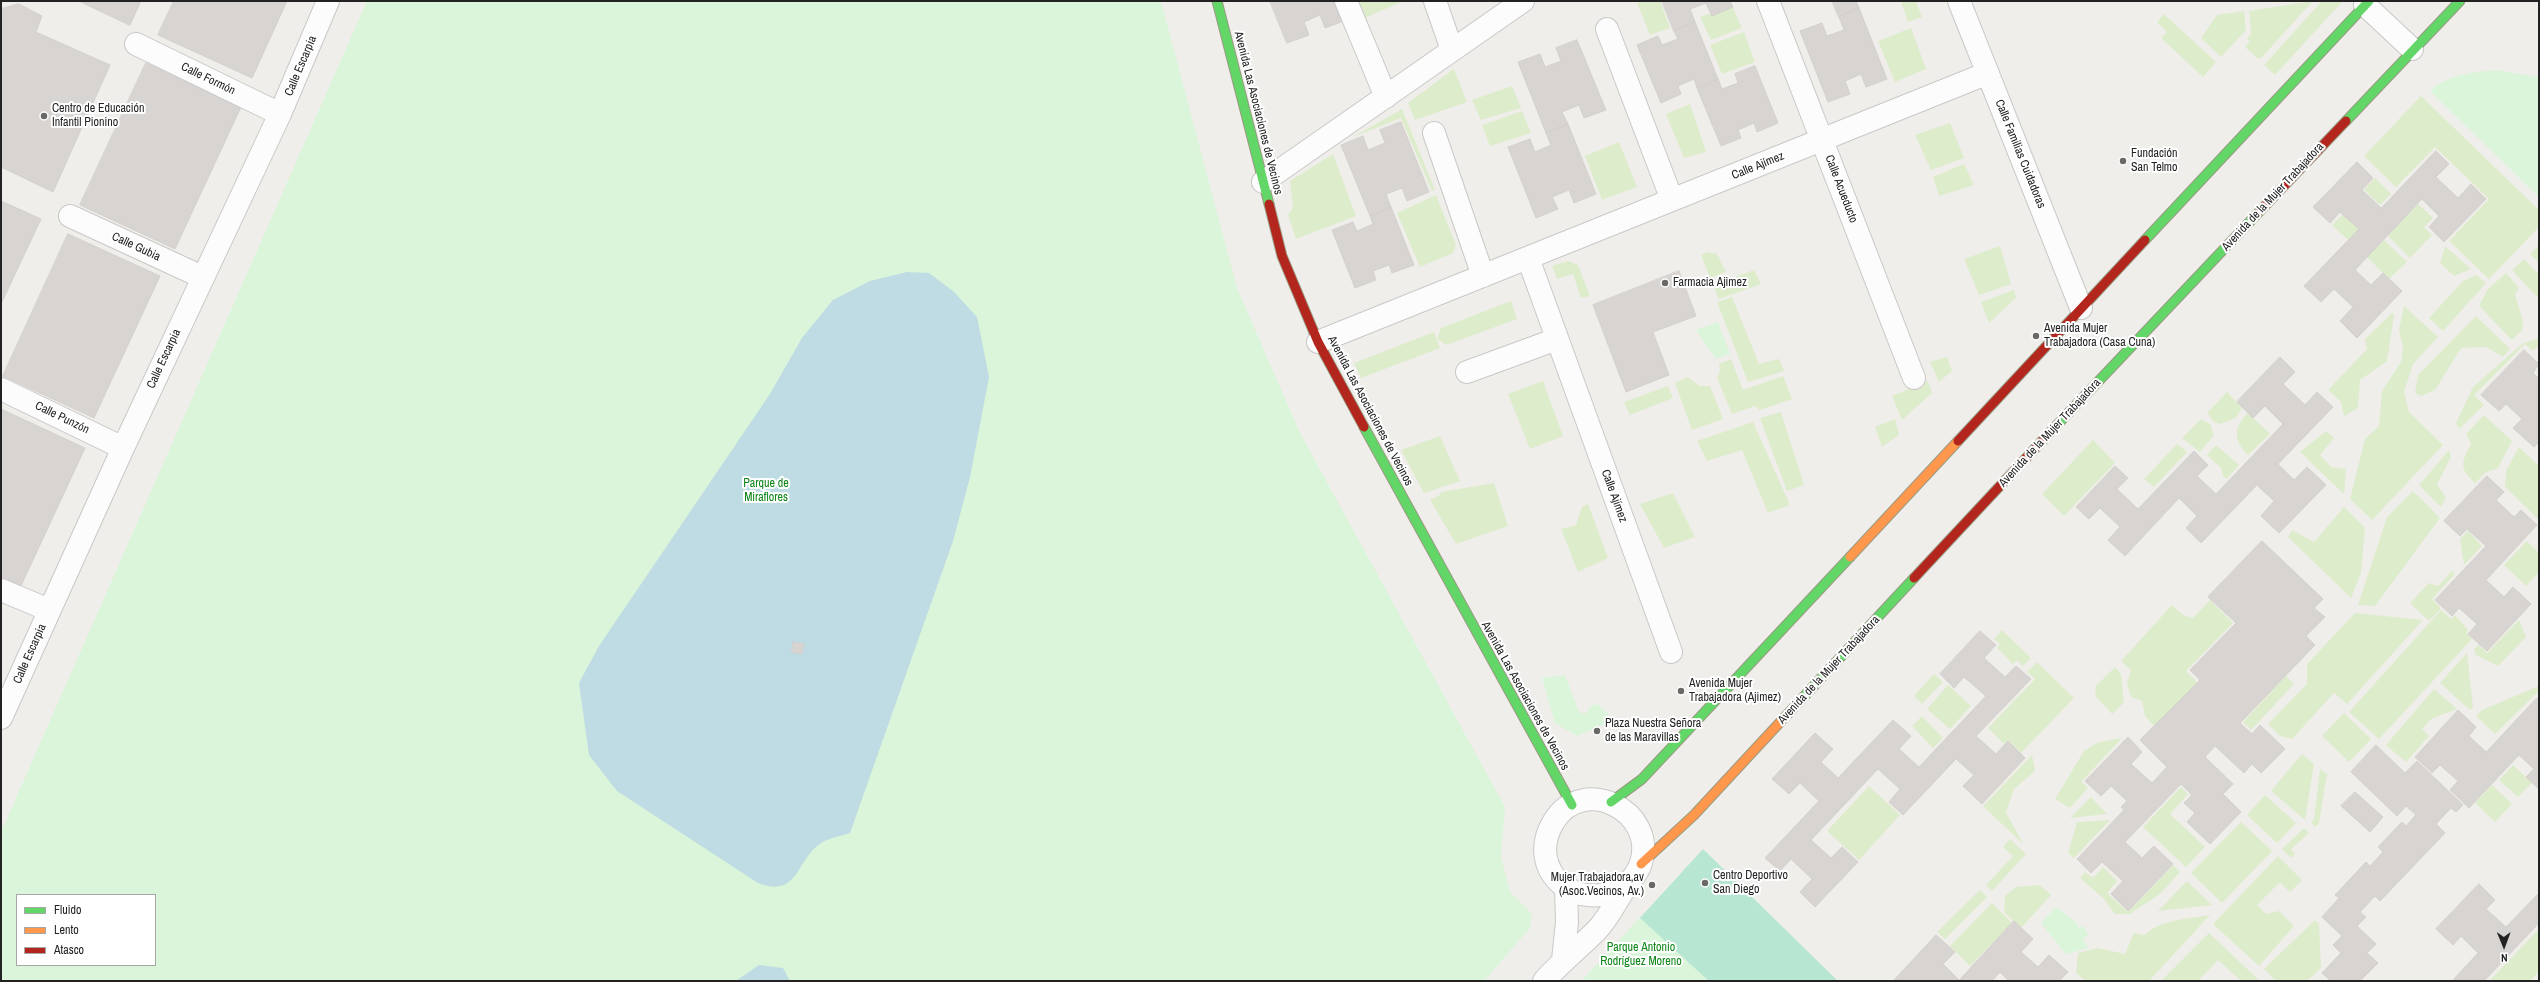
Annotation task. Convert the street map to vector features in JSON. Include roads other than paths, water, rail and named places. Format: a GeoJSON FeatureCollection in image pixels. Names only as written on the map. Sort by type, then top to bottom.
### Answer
{"type":"FeatureCollection","features":[{"type":"Feature","properties":{"kind":"street","name":"Calle Escarpia"},"geometry":{"type":"LineString","coordinates":[[1,718],[123,448],[280,114],[328,1]]}},
{"type":"Feature","properties":{"kind":"street","name":"Avenida Las Asociaciones de Vecinos"},"geometry":{"type":"LineString","coordinates":[[1217,1],[1282,256],[1318,342],[1572,805]]}},
{"type":"Feature","properties":{"kind":"street"},"geometry":{"type":"LineString","coordinates":[[1346,1],[1386,97]]}},
{"type":"Feature","properties":{"kind":"street"},"geometry":{"type":"LineString","coordinates":[[1435,1],[1452,50]]}},
{"type":"Feature","properties":{"kind":"street"},"geometry":{"type":"LineString","coordinates":[[1263,182],[1523,1]]}},
{"type":"Feature","properties":{"kind":"street","name":"Calle Acueducto"},"geometry":{"type":"LineString","coordinates":[[1768,1],[1914,378]]}},
{"type":"Feature","properties":{"kind":"street","name":"Calle Familias Cuidadoras"},"geometry":{"type":"LineString","coordinates":[[1959,1],[2081,308]]}},
{"type":"Feature","properties":{"kind":"street","name":"Avenida de la Mujer Trabajadora"},"geometry":{"type":"LineString","coordinates":[[1641,864],[1694,815],[2098,381],[2412,49],[2460,1]]}},
{"type":"Feature","properties":{"kind":"street"},"geometry":{"type":"LineString","coordinates":[[1611,802],[1638,782],[2367,3],[2412,49]]}},
{"type":"Feature","properties":{"kind":"street"},"geometry":{"type":"LineString","coordinates":[[1607,29],[1672,200]]}},
{"type":"Feature","properties":{"kind":"street","name":"Calle Formón"},"geometry":{"type":"LineString","coordinates":[[136,44],[280,114]]}},
{"type":"Feature","properties":{"kind":"street","name":"Calle Ajímez"},"geometry":{"type":"LineString","coordinates":[[1318,342],[1988,73]]}},
{"type":"Feature","properties":{"kind":"street"},"geometry":{"type":"LineString","coordinates":[[1434,133],[1483,276]]}},
{"type":"Feature","properties":{"kind":"street","name":"Calle Gubia"},"geometry":{"type":"LineString","coordinates":[[70,216],[202,278]]}},
{"type":"Feature","properties":{"kind":"street","name":"Calle Ajímez"},"geometry":{"type":"LineString","coordinates":[[1528,258],[1671,652]]}},
{"type":"Feature","properties":{"kind":"street"},"geometry":{"type":"LineString","coordinates":[[1467,372],[1557,340]]}},
{"type":"Feature","properties":{"kind":"street","name":"Calle Punzón"},"geometry":{"type":"LineString","coordinates":[[1,389],[123,448]]}},
{"type":"Feature","properties":{"kind":"street"},"geometry":{"type":"LineString","coordinates":[[1,590],[49,610]]}},
{"type":"Feature","properties":{"kind":"street"},"geometry":{"type":"LineString","coordinates":[[1544,981],[1563,960],[1597,930],[1628,884],[1641,864],[1644,846],[1639,828],[1628,812],[1611,802],[1591,800],[1572,805],[1555,820],[1546,840],[1546,851],[1550,870],[1566,888],[1581,895],[1598,897],[1609,895],[1628,884]]}},
{"type":"Feature","properties":{"kind":"street"},"geometry":{"type":"LineString","coordinates":[[1563,960],[1567,922],[1566,888]]}},
{"type":"Feature","properties":{"kind":"water"},"geometry":{"type":"Polygon","coordinates":[[[907,272],[929,273],[953,291],[977,317],[989,377],[970,477],[953,541],[850,833],[831,838],[821,843],[806,858],[796,875],[789,882],[782,886],[771,887],[758,883],[617,791],[589,755],[579,683],[599,646],[770,394],[802,338],[833,300],[870,281],[907,272]]]}},
{"type":"Feature","properties":{"kind":"water"},"geometry":{"type":"Polygon","coordinates":[[[759,965],[783,968],[790,981],[736,981],[759,965]]]}},
{"type":"Feature","properties":{"kind":"place","name":"Centro de Educación Infantil Pionino"},"geometry":{"type":"Point","coordinates":[44,116]}},
{"type":"Feature","properties":{"kind":"place","name":"Fundación San Telmo"},"geometry":{"type":"Point","coordinates":[2123,161]}},
{"type":"Feature","properties":{"kind":"place","name":"Farmacia Ajimez"},"geometry":{"type":"Point","coordinates":[1665,283]}},
{"type":"Feature","properties":{"kind":"place","name":"Avenida Mujer Trabajadora (Casa Cuna)"},"geometry":{"type":"Point","coordinates":[2036,336]}},
{"type":"Feature","properties":{"kind":"place","name":"Avenida Mujer Trabajadora (Ajimez)"},"geometry":{"type":"Point","coordinates":[1681,691]}},
{"type":"Feature","properties":{"kind":"place","name":"Plaza Nuestra Señora de las Maravillas"},"geometry":{"type":"Point","coordinates":[1597,731]}},
{"type":"Feature","properties":{"kind":"place","name":"Centro Deportivo San Diego"},"geometry":{"type":"Point","coordinates":[1705,883]}},
{"type":"Feature","properties":{"kind":"place","name":"Mujer Trabajadora,av (Asoc.Vecinos, Av.)"},"geometry":{"type":"Point","coordinates":[1652,885]}},
{"type":"Feature","properties":{"kind":"park label","name":"Parque de Miraflores"},"geometry":{"type":"Point","coordinates":[766,491]}},
{"type":"Feature","properties":{"kind":"park label","name":"Parque Antonio Rodríguez Moreno"},"geometry":{"type":"Point","coordinates":[1641,955]}}]}
